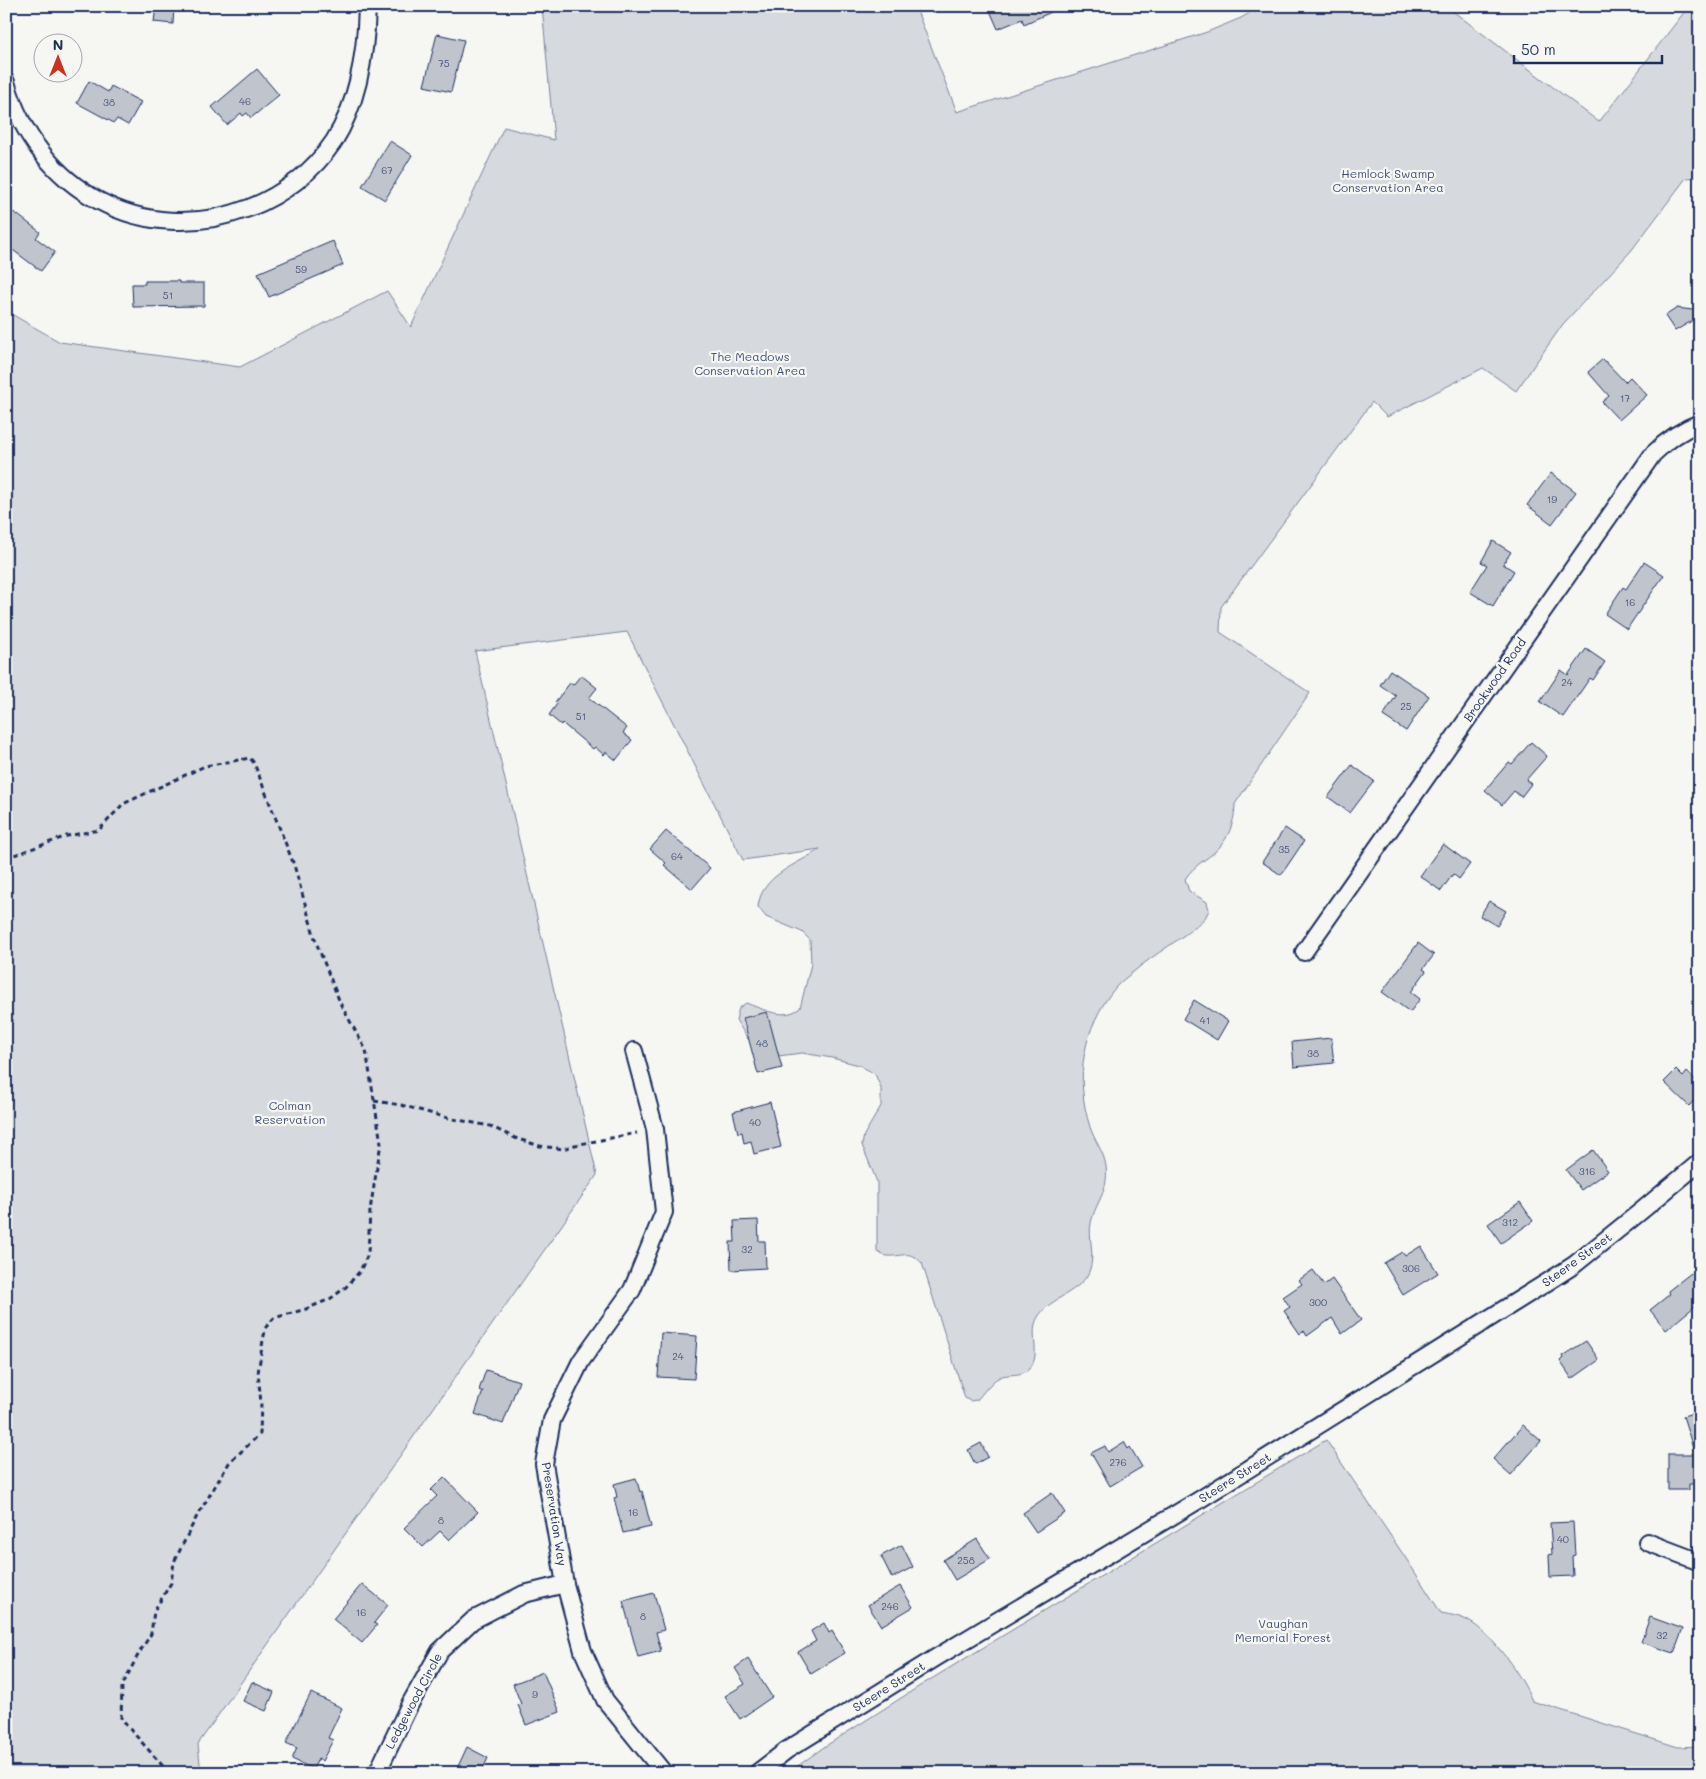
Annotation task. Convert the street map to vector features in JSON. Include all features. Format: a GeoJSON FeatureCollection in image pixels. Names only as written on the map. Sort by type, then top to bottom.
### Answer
{"type":"FeatureCollection","features":[{"type":"Feature","properties":{"kind":"street"},"geometry":{"type":"LineString","coordinates":[[6,82],[19,117],[39,152],[53,167],[84,192],[120,210],[139,216],[179,221],[219,218],[257,205],[286,188],[307,172],[333,141],[351,106],[357,87],[364,47],[367,6]]}},
{"type":"Feature","properties":{"kind":"street","name":"Brookwood Road"},"geometry":{"type":"LineString","coordinates":[[1304,952],[1650,459],[1679,432],[1700,423]]}},
{"type":"Feature","properties":{"kind":"street","name":"Preservation Way"},"geometry":{"type":"LineString","coordinates":[[634,1051],[655,1129],[664,1212],[632,1290],[581,1361],[552,1420],[544,1464],[564,1584],[583,1651],[605,1700],[664,1773]]}},
{"type":"Feature","properties":{"kind":"street","name":"Steere Street"},"geometry":{"type":"LineString","coordinates":[[757,1773],[804,1739],[1199,1500],[1574,1265],[1700,1162]]}},
{"type":"Feature","properties":{"kind":"street"},"geometry":{"type":"LineString","coordinates":[[1647,1542],[1700,1562]]}},
{"type":"Feature","properties":{"kind":"street","name":"Ledgewood Circle"},"geometry":{"type":"LineString","coordinates":[[377,1773],[410,1704],[440,1650],[472,1620],[524,1594],[564,1584]]}},
{"type":"Feature","properties":{"kind":"path"},"geometry":{"type":"LineString","coordinates":[[6,858],[67,836],[98,830],[123,804],[206,766],[250,758],[254,763],[294,865],[316,942],[341,1005],[366,1050],[381,1143],[370,1210],[368,1254],[360,1271],[346,1287],[330,1299],[306,1309],[274,1318],[266,1327],[258,1373],[261,1403],[260,1434],[229,1463],[196,1518],[174,1562],[171,1583],[154,1611],[151,1634],[122,1686],[121,1720],[169,1773]]}},
{"type":"Feature","properties":{"kind":"path"},"geometry":{"type":"LineString","coordinates":[[374,1101],[401,1105],[448,1118],[490,1126],[515,1138],[540,1146],[563,1149],[655,1129]]}},
{"type":"Feature","properties":{"kind":"green space"},"geometry":{"type":"Polygon","coordinates":[[[542,6],[915,6],[957,112],[1207,32],[1241,18],[1261,6],[1446,6],[1599,122],[1689,6],[1700,6],[1700,177],[1686,178],[1631,251],[1563,324],[1516,391],[1483,368],[1387,417],[1372,402],[1221,607],[1220,632],[1310,693],[1235,804],[1232,825],[1225,840],[1214,853],[1194,868],[1185,879],[1189,891],[1207,902],[1209,910],[1205,918],[1188,933],[1119,984],[1104,1003],[1095,1020],[1084,1054],[1083,1090],[1090,1127],[1106,1166],[1106,1183],[1091,1223],[1092,1258],[1090,1269],[1081,1283],[1050,1304],[1038,1317],[1034,1330],[1035,1356],[1030,1368],[1023,1373],[998,1378],[977,1400],[970,1401],[965,1398],[922,1263],[909,1255],[887,1256],[877,1252],[877,1182],[862,1145],[864,1135],[881,1106],[881,1088],[875,1074],[859,1065],[832,1058],[802,1053],[770,1055],[748,1039],[736,1020],[739,1008],[746,1003],[780,1014],[794,1012],[800,1008],[811,964],[810,940],[802,932],[766,917],[758,907],[761,896],[773,879],[820,849],[743,860],[627,632],[475,651],[597,1175],[198,1744],[201,1773],[6,1773],[6,311],[60,342],[240,367],[387,291],[411,327],[504,127],[554,140],[542,6]]]}},
{"type":"Feature","properties":{"kind":"green space","name":"Vaughan Memorial Forest"},"geometry":{"type":"Polygon","coordinates":[[[1326,1440],[1441,1613],[1467,1620],[1488,1636],[1515,1670],[1532,1701],[1678,1747],[1700,1746],[1700,1773],[788,1773],[824,1747],[923,1684],[1326,1440]]]}},
{"type":"Feature","properties":{"kind":"building"},"geometry":{"type":"Polygon","coordinates":[[[156,6],[174,6],[173,24],[154,22],[156,6]]]}},
{"type":"Feature","properties":{"kind":"building"},"geometry":{"type":"Polygon","coordinates":[[[988,6],[1065,6],[1024,24],[1022,19],[998,29],[988,6]]]}},
{"type":"Feature","properties":{"kind":"building"},"geometry":{"type":"Polygon","coordinates":[[[437,34],[464,40],[451,92],[424,86],[437,34]]]}},
{"type":"Feature","properties":{"kind":"building"},"geometry":{"type":"Polygon","coordinates":[[[257,69],[279,95],[251,118],[247,113],[243,116],[241,113],[227,125],[212,107],[257,69]]]}},
{"type":"Feature","properties":{"kind":"building"},"geometry":{"type":"Polygon","coordinates":[[[89,81],[108,92],[111,86],[141,102],[128,125],[117,119],[114,123],[77,103],[89,81]]]}},
{"type":"Feature","properties":{"kind":"building"},"geometry":{"type":"Polygon","coordinates":[[[390,141],[412,155],[385,200],[362,186],[390,141]]]}},
{"type":"Feature","properties":{"kind":"building"},"geometry":{"type":"Polygon","coordinates":[[[14,212],[40,232],[36,238],[55,252],[41,271],[6,245],[6,222],[14,212]]]}},
{"type":"Feature","properties":{"kind":"building"},"geometry":{"type":"Polygon","coordinates":[[[333,241],[343,265],[269,297],[258,273],[333,241]]]}},
{"type":"Feature","properties":{"kind":"building"},"geometry":{"type":"Polygon","coordinates":[[[145,281],[204,283],[204,306],[133,307],[132,284],[145,284],[145,281]]]}},
{"type":"Feature","properties":{"kind":"building"},"geometry":{"type":"Polygon","coordinates":[[[1677,308],[1700,311],[1700,316],[1675,331],[1665,316],[1677,308]]]}},
{"type":"Feature","properties":{"kind":"building"},"geometry":{"type":"Polygon","coordinates":[[[1603,359],[1625,382],[1630,377],[1647,395],[1619,420],[1602,402],[1609,396],[1588,372],[1603,359]]]}},
{"type":"Feature","properties":{"kind":"building"},"geometry":{"type":"Polygon","coordinates":[[[1551,473],[1576,492],[1552,524],[1527,505],[1551,473]]]}},
{"type":"Feature","properties":{"kind":"building"},"geometry":{"type":"Polygon","coordinates":[[[1493,541],[1511,552],[1503,564],[1514,571],[1493,606],[1470,592],[1487,565],[1481,562],[1493,541]]]}},
{"type":"Feature","properties":{"kind":"building"},"geometry":{"type":"Polygon","coordinates":[[[1644,562],[1664,575],[1627,629],[1605,614],[1623,587],[1626,589],[1644,562]]]}},
{"type":"Feature","properties":{"kind":"building"},"geometry":{"type":"Polygon","coordinates":[[[1586,649],[1605,662],[1593,680],[1590,678],[1563,717],[1540,702],[1561,670],[1568,675],[1586,649]]]}},
{"type":"Feature","properties":{"kind":"building"},"geometry":{"type":"Polygon","coordinates":[[[1390,670],[1429,696],[1406,731],[1383,716],[1396,696],[1380,685],[1390,670]]]}},
{"type":"Feature","properties":{"kind":"building"},"geometry":{"type":"Polygon","coordinates":[[[581,675],[597,688],[589,698],[627,728],[623,733],[632,740],[616,760],[606,752],[604,755],[595,747],[593,749],[562,723],[561,725],[549,715],[557,704],[555,702],[570,683],[573,685],[581,675]]]}},
{"type":"Feature","properties":{"kind":"building"},"geometry":{"type":"Polygon","coordinates":[[[1531,742],[1547,756],[1526,780],[1531,784],[1521,797],[1514,791],[1502,805],[1485,790],[1509,762],[1512,764],[1531,742]]]}},
{"type":"Feature","properties":{"kind":"building"},"geometry":{"type":"Polygon","coordinates":[[[1352,765],[1374,781],[1350,813],[1328,797],[1352,765]]]}},
{"type":"Feature","properties":{"kind":"building"},"geometry":{"type":"Polygon","coordinates":[[[1285,828],[1304,841],[1281,875],[1262,862],[1285,828]]]}},
{"type":"Feature","properties":{"kind":"building"},"geometry":{"type":"Polygon","coordinates":[[[666,831],[710,868],[692,889],[664,865],[666,863],[650,849],[666,831]]]}},
{"type":"Feature","properties":{"kind":"building"},"geometry":{"type":"Polygon","coordinates":[[[1443,844],[1470,864],[1459,879],[1453,874],[1441,891],[1420,876],[1443,844]]]}},
{"type":"Feature","properties":{"kind":"building"},"geometry":{"type":"Polygon","coordinates":[[[1489,901],[1506,911],[1497,926],[1480,916],[1489,901]]]}},
{"type":"Feature","properties":{"kind":"building"},"geometry":{"type":"Polygon","coordinates":[[[1418,943],[1434,955],[1423,969],[1426,971],[1411,992],[1420,999],[1410,1012],[1382,992],[1418,943]]]}},
{"type":"Feature","properties":{"kind":"building"},"geometry":{"type":"Polygon","coordinates":[[[1194,1000],[1228,1021],[1217,1040],[1183,1019],[1194,1000]]]}},
{"type":"Feature","properties":{"kind":"building"},"geometry":{"type":"Polygon","coordinates":[[[767,1012],[782,1068],[758,1074],[743,1018],[767,1012]]]}},
{"type":"Feature","properties":{"kind":"building"},"geometry":{"type":"Polygon","coordinates":[[[1331,1038],[1334,1063],[1294,1067],[1292,1042],[1331,1038]]]}},
{"type":"Feature","properties":{"kind":"building"},"geometry":{"type":"Polygon","coordinates":[[[1676,1070],[1683,1077],[1687,1072],[1700,1084],[1700,1094],[1689,1106],[1664,1082],[1676,1070]]]}},
{"type":"Feature","properties":{"kind":"building"},"geometry":{"type":"Polygon","coordinates":[[[770,1102],[781,1147],[754,1154],[751,1141],[744,1143],[742,1132],[738,1133],[733,1112],[770,1102]]]}},
{"type":"Feature","properties":{"kind":"building"},"geometry":{"type":"Polygon","coordinates":[[[1593,1150],[1608,1171],[1581,1190],[1566,1170],[1593,1150]]]}},
{"type":"Feature","properties":{"kind":"building"},"geometry":{"type":"Polygon","coordinates":[[[1520,1202],[1533,1221],[1501,1243],[1488,1224],[1520,1202]]]}},
{"type":"Feature","properties":{"kind":"building"},"geometry":{"type":"Polygon","coordinates":[[[758,1220],[759,1241],[765,1241],[766,1268],[731,1270],[730,1242],[735,1242],[734,1221],[758,1220]]]}},
{"type":"Feature","properties":{"kind":"building"},"geometry":{"type":"Polygon","coordinates":[[[1421,1246],[1438,1273],[1403,1295],[1384,1263],[1402,1252],[1405,1256],[1421,1246]]]}},
{"type":"Feature","properties":{"kind":"building"},"geometry":{"type":"Polygon","coordinates":[[[1313,1270],[1324,1285],[1332,1279],[1361,1320],[1342,1334],[1332,1318],[1307,1336],[1304,1331],[1300,1334],[1284,1311],[1290,1307],[1283,1297],[1302,1284],[1299,1280],[1313,1270]]]}},
{"type":"Feature","properties":{"kind":"building"},"geometry":{"type":"Polygon","coordinates":[[[1691,1273],[1700,1284],[1700,1302],[1666,1330],[1650,1310],[1670,1294],[1668,1291],[1691,1273]]]}},
{"type":"Feature","properties":{"kind":"building"},"geometry":{"type":"Polygon","coordinates":[[[661,1333],[697,1336],[694,1379],[658,1377],[661,1333]]]}},
{"type":"Feature","properties":{"kind":"building"},"geometry":{"type":"Polygon","coordinates":[[[1586,1341],[1599,1360],[1572,1379],[1560,1361],[1563,1358],[1562,1356],[1586,1341]]]}},
{"type":"Feature","properties":{"kind":"building"},"geometry":{"type":"Polygon","coordinates":[[[486,1370],[519,1381],[503,1424],[475,1414],[483,1391],[479,1390],[486,1370]]]}},
{"type":"Feature","properties":{"kind":"building"},"geometry":{"type":"Polygon","coordinates":[[[1700,1411],[1700,1484],[1689,1484],[1689,1490],[1668,1490],[1668,1454],[1695,1454],[1683,1416],[1700,1411]]]}},
{"type":"Feature","properties":{"kind":"building"},"geometry":{"type":"Polygon","coordinates":[[[1523,1425],[1541,1441],[1511,1475],[1493,1459],[1523,1425]]]}},
{"type":"Feature","properties":{"kind":"building"},"geometry":{"type":"Polygon","coordinates":[[[1124,1442],[1128,1449],[1130,1447],[1142,1467],[1110,1486],[1091,1453],[1105,1446],[1108,1452],[1124,1442]]]}},
{"type":"Feature","properties":{"kind":"building"},"geometry":{"type":"Polygon","coordinates":[[[981,1443],[988,1457],[975,1464],[968,1450],[981,1443]]]}},
{"type":"Feature","properties":{"kind":"building"},"geometry":{"type":"Polygon","coordinates":[[[444,1477],[478,1512],[449,1540],[440,1531],[423,1547],[404,1528],[437,1496],[431,1490],[444,1477]]]}},
{"type":"Feature","properties":{"kind":"building"},"geometry":{"type":"Polygon","coordinates":[[[636,1478],[640,1492],[642,1491],[651,1527],[623,1533],[614,1498],[617,1497],[614,1484],[636,1478]]]}},
{"type":"Feature","properties":{"kind":"building"},"geometry":{"type":"Polygon","coordinates":[[[1052,1493],[1065,1513],[1036,1532],[1023,1513],[1052,1493]]]}},
{"type":"Feature","properties":{"kind":"building"},"geometry":{"type":"Polygon","coordinates":[[[1573,1522],[1575,1555],[1572,1556],[1573,1576],[1550,1577],[1549,1555],[1552,1554],[1550,1523],[1573,1522]]]}},
{"type":"Feature","properties":{"kind":"building"},"geometry":{"type":"Polygon","coordinates":[[[977,1539],[990,1559],[955,1580],[943,1560],[977,1539]]]}},
{"type":"Feature","properties":{"kind":"building"},"geometry":{"type":"Polygon","coordinates":[[[902,1545],[913,1567],[892,1578],[881,1556],[902,1545]]]}},
{"type":"Feature","properties":{"kind":"building"},"geometry":{"type":"Polygon","coordinates":[[[362,1584],[388,1605],[374,1623],[377,1625],[362,1643],[333,1619],[362,1584]]]}},
{"type":"Feature","properties":{"kind":"building"},"geometry":{"type":"Polygon","coordinates":[[[900,1586],[913,1607],[881,1626],[868,1605],[900,1586]]]}},
{"type":"Feature","properties":{"kind":"building"},"geometry":{"type":"Polygon","coordinates":[[[654,1593],[664,1630],[656,1632],[661,1651],[638,1657],[623,1601],[654,1593]]]}},
{"type":"Feature","properties":{"kind":"building"},"geometry":{"type":"Polygon","coordinates":[[[1650,1617],[1683,1629],[1674,1653],[1641,1642],[1650,1617]]]}},
{"type":"Feature","properties":{"kind":"building"},"geometry":{"type":"Polygon","coordinates":[[[824,1623],[829,1633],[832,1631],[845,1653],[811,1674],[798,1652],[816,1641],[811,1631],[824,1623]]]}},
{"type":"Feature","properties":{"kind":"building"},"geometry":{"type":"Polygon","coordinates":[[[748,1659],[772,1697],[740,1719],[725,1696],[745,1684],[735,1668],[748,1659]]]}},
{"type":"Feature","properties":{"kind":"building"},"geometry":{"type":"Polygon","coordinates":[[[543,1672],[560,1712],[526,1725],[518,1705],[521,1704],[513,1684],[543,1672]]]}},
{"type":"Feature","properties":{"kind":"building"},"geometry":{"type":"Polygon","coordinates":[[[252,1682],[274,1692],[266,1711],[243,1701],[252,1682]]]}},
{"type":"Feature","properties":{"kind":"building"},"geometry":{"type":"Polygon","coordinates":[[[311,1693],[342,1708],[328,1738],[333,1740],[322,1761],[318,1759],[313,1769],[292,1759],[297,1748],[286,1743],[311,1693]]]}},
{"type":"Feature","properties":{"kind":"building"},"geometry":{"type":"Polygon","coordinates":[[[467,1747],[488,1758],[481,1773],[455,1773],[467,1747]]]}},
{"type":"Feature","properties":{"kind":"park label","name":"Hemlock Swamp Conservation Area"},"geometry":{"type":"Point","coordinates":[1388,181]}},
{"type":"Feature","properties":{"kind":"park label","name":"The Meadows Conservation Area"},"geometry":{"type":"Point","coordinates":[750,364]}},
{"type":"Feature","properties":{"kind":"park label","name":"Colman Reservation"},"geometry":{"type":"Point","coordinates":[290,1113]}}]}
